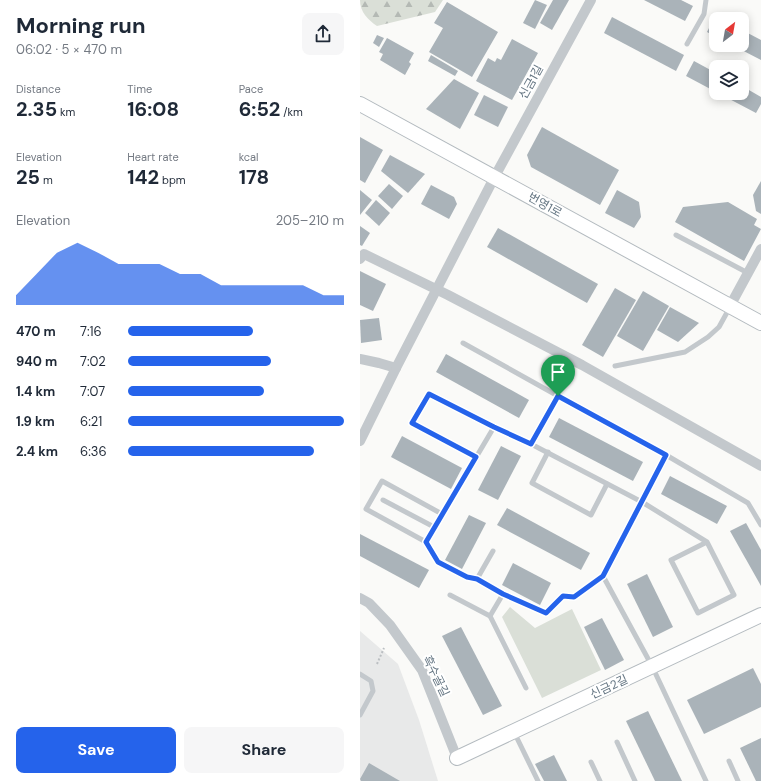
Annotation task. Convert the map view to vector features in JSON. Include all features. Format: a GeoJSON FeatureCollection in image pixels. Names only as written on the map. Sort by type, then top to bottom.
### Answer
{"type":"FeatureCollection","features":[{"type":"Feature","properties":{"kind":"main road","name":"번영1로"},"geometry":{"type":"LineString","coordinates":[[360,104],[761,323]]}},
{"type":"Feature","properties":{"kind":"main road","name":"신금2길"},"geometry":{"type":"LineString","coordinates":[[456,758],[761,615]]}},
{"type":"Feature","properties":{"kind":"street","name":"신금1길"},"geometry":{"type":"LineString","coordinates":[[396,368],[494,178],[591,0]]}},
{"type":"Feature","properties":{"kind":"street"},"geometry":{"type":"LineString","coordinates":[[730,306],[761,249]]}},
{"type":"Feature","properties":{"kind":"street"},"geometry":{"type":"LineString","coordinates":[[360,259],[364,254],[437,290],[582,365],[761,466]]}},
{"type":"Feature","properties":{"kind":"street"},"geometry":{"type":"LineString","coordinates":[[360,359],[396,368],[360,441]]}},
{"type":"Feature","properties":{"kind":"street","name":"흑수골길"},"geometry":{"type":"LineString","coordinates":[[360,598],[369,603],[390,625],[422,670],[456,758]]}},
{"type":"Feature","properties":{"kind":"lane"},"geometry":{"type":"LineString","coordinates":[[687,44],[704,14],[706,0]]}},
{"type":"Feature","properties":{"kind":"lane"},"geometry":{"type":"LineString","coordinates":[[676,235],[748,273]]}},
{"type":"Feature","properties":{"kind":"lane"},"geometry":{"type":"LineString","coordinates":[[615,366],[685,352],[708,337],[719,327],[730,306]]}},
{"type":"Feature","properties":{"kind":"lane"},"geometry":{"type":"LineString","coordinates":[[463,343],[666,455],[748,503],[761,525]]}},
{"type":"Feature","properties":{"kind":"lane"},"geometry":{"type":"LineString","coordinates":[[476,457],[412,423],[429,394],[548,452],[642,502],[707,542],[734,595],[698,613],[671,560],[707,542]]}},
{"type":"Feature","properties":{"kind":"lane"},"geometry":{"type":"LineString","coordinates":[[531,444],[558,396]]}},
{"type":"Feature","properties":{"kind":"lane"},"geometry":{"type":"LineString","coordinates":[[426,542],[494,427]]}},
{"type":"Feature","properties":{"kind":"lane"},"geometry":{"type":"LineString","coordinates":[[548,452],[532,483],[591,515],[607,484]]}},
{"type":"Feature","properties":{"kind":"lane"},"geometry":{"type":"LineString","coordinates":[[442,514],[382,481],[366,509],[426,542],[438,562],[467,577],[477,579],[503,594],[546,613],[563,596],[574,597],[603,576],[666,455]]}},
{"type":"Feature","properties":{"kind":"lane"},"geometry":{"type":"LineString","coordinates":[[383,500],[434,527]]}},
{"type":"Feature","properties":{"kind":"lane"},"geometry":{"type":"LineString","coordinates":[[477,579],[493,550]]}},
{"type":"Feature","properties":{"kind":"lane"},"geometry":{"type":"LineString","coordinates":[[603,576],[652,666],[706,781]]}},
{"type":"Feature","properties":{"kind":"lane"},"geometry":{"type":"LineString","coordinates":[[490,616],[503,594]]}},
{"type":"Feature","properties":{"kind":"lane"},"geometry":{"type":"LineString","coordinates":[[450,595],[490,616],[526,688]]}},
{"type":"Feature","properties":{"kind":"lane"},"geometry":{"type":"LineString","coordinates":[[360,674],[371,681],[373,692],[360,715]]}},
{"type":"Feature","properties":{"kind":"lane"},"geometry":{"type":"LineString","coordinates":[[514,731],[538,781]]}},
{"type":"Feature","properties":{"kind":"lane"},"geometry":{"type":"LineString","coordinates":[[617,742],[635,781]]}},
{"type":"Feature","properties":{"kind":"lane"},"geometry":{"type":"LineString","coordinates":[[729,761],[738,781]]}},
{"type":"Feature","properties":{"kind":"lane"},"geometry":{"type":"LineString","coordinates":[[591,762],[600,781]]}},
{"type":"Feature","properties":{"kind":"path"},"geometry":{"type":"LineString","coordinates":[[377,664],[384,648]]}},
{"type":"Feature","properties":{"kind":"shaded area"},"geometry":{"type":"Polygon","coordinates":[[[360,631],[398,664],[419,720],[438,781],[360,781],[360,631]]]}},
{"type":"Feature","properties":{"kind":"green space"},"geometry":{"type":"Polygon","coordinates":[[[360,0],[443,0],[435,12],[377,26],[365,15],[361,8],[360,0]]]}},
{"type":"Feature","properties":{"kind":"green space"},"geometry":{"type":"Polygon","coordinates":[[[510,607],[535,628],[572,609],[601,670],[542,698],[502,617],[510,607]]]}},
{"type":"Feature","properties":{"kind":"building"},"geometry":{"type":"Polygon","coordinates":[[[535,0],[547,5],[535,29],[523,23],[535,0]]]}},
{"type":"Feature","properties":{"kind":"building"},"geometry":{"type":"Polygon","coordinates":[[[553,0],[569,0],[552,30],[540,23],[553,0]]]}},
{"type":"Feature","properties":{"kind":"building"},"geometry":{"type":"Polygon","coordinates":[[[644,0],[681,0],[693,6],[685,21],[644,0]]]}},
{"type":"Feature","properties":{"kind":"building"},"geometry":{"type":"Polygon","coordinates":[[[447,2],[498,32],[472,77],[429,52],[443,28],[434,23],[447,2]]]}},
{"type":"Feature","properties":{"kind":"building"},"geometry":{"type":"Polygon","coordinates":[[[612,17],[684,55],[676,71],[604,33],[612,17]]]}},
{"type":"Feature","properties":{"kind":"building"},"geometry":{"type":"Polygon","coordinates":[[[749,34],[761,40],[761,60],[746,52],[749,52],[749,34]]]}},
{"type":"Feature","properties":{"kind":"building"},"geometry":{"type":"Polygon","coordinates":[[[377,35],[384,38],[379,47],[373,43],[377,35]]]}},
{"type":"Feature","properties":{"kind":"building"},"geometry":{"type":"Polygon","coordinates":[[[387,38],[414,53],[409,62],[411,64],[405,75],[380,60],[383,54],[379,52],[387,38]]]}},
{"type":"Feature","properties":{"kind":"building"},"geometry":{"type":"Polygon","coordinates":[[[512,39],[538,53],[512,100],[476,81],[488,58],[495,62],[497,58],[501,60],[512,39]]]}},
{"type":"Feature","properties":{"kind":"building"},"geometry":{"type":"Polygon","coordinates":[[[431,55],[458,71],[455,76],[428,61],[431,55]]]}},
{"type":"Feature","properties":{"kind":"building"},"geometry":{"type":"Polygon","coordinates":[[[694,61],[709,69],[709,88],[686,76],[694,61]]]}},
{"type":"Feature","properties":{"kind":"building"},"geometry":{"type":"Polygon","coordinates":[[[454,79],[479,93],[460,129],[426,109],[454,79]]]}},
{"type":"Feature","properties":{"kind":"building"},"geometry":{"type":"Polygon","coordinates":[[[749,90],[761,97],[761,104],[756,113],[731,100],[749,100],[749,90]]]}},
{"type":"Feature","properties":{"kind":"building"},"geometry":{"type":"Polygon","coordinates":[[[484,95],[508,107],[498,127],[474,115],[484,95]]]}},
{"type":"Feature","properties":{"kind":"building"},"geometry":{"type":"Polygon","coordinates":[[[542,127],[619,170],[600,205],[531,167],[527,155],[542,127]]]}},
{"type":"Feature","properties":{"kind":"building"},"geometry":{"type":"Polygon","coordinates":[[[360,137],[383,150],[365,183],[360,180],[360,137]]]}},
{"type":"Feature","properties":{"kind":"building"},"geometry":{"type":"Polygon","coordinates":[[[390,155],[425,174],[408,193],[381,171],[390,155]]]}},
{"type":"Feature","properties":{"kind":"building"},"geometry":{"type":"Polygon","coordinates":[[[761,181],[761,214],[756,211],[753,195],[761,181]]]}},
{"type":"Feature","properties":{"kind":"building"},"geometry":{"type":"Polygon","coordinates":[[[389,184],[403,196],[392,209],[378,196],[389,184]]]}},
{"type":"Feature","properties":{"kind":"building"},"geometry":{"type":"Polygon","coordinates":[[[431,185],[454,197],[457,204],[449,219],[421,204],[431,185]]]}},
{"type":"Feature","properties":{"kind":"building"},"geometry":{"type":"Polygon","coordinates":[[[360,190],[372,200],[360,215],[360,190]]]}},
{"type":"Feature","properties":{"kind":"building"},"geometry":{"type":"Polygon","coordinates":[[[617,190],[639,202],[641,217],[634,228],[605,213],[617,190]]]}},
{"type":"Feature","properties":{"kind":"building"},"geometry":{"type":"Polygon","coordinates":[[[376,200],[390,213],[379,226],[365,213],[376,200]]]}},
{"type":"Feature","properties":{"kind":"building"},"geometry":{"type":"Polygon","coordinates":[[[728,202],[757,219],[754,225],[761,229],[744,261],[675,222],[683,207],[728,202]]]}},
{"type":"Feature","properties":{"kind":"building"},"geometry":{"type":"Polygon","coordinates":[[[360,226],[370,233],[362,246],[360,245],[360,226]]]}},
{"type":"Feature","properties":{"kind":"building"},"geometry":{"type":"Polygon","coordinates":[[[498,228],[598,284],[587,303],[487,247],[498,228]]]}},
{"type":"Feature","properties":{"kind":"building"},"geometry":{"type":"Polygon","coordinates":[[[360,271],[386,284],[373,311],[360,305],[360,271]]]}},
{"type":"Feature","properties":{"kind":"building"},"geometry":{"type":"Polygon","coordinates":[[[615,288],[636,300],[603,357],[582,345],[615,288]]]}},
{"type":"Feature","properties":{"kind":"building"},"geometry":{"type":"Polygon","coordinates":[[[643,291],[669,306],[643,351],[617,336],[643,291]]]}},
{"type":"Feature","properties":{"kind":"building"},"geometry":{"type":"Polygon","coordinates":[[[670,307],[699,323],[678,342],[657,330],[670,307]]]}},
{"type":"Feature","properties":{"kind":"building"},"geometry":{"type":"Polygon","coordinates":[[[379,318],[382,340],[361,343],[360,320],[379,318]]]}},
{"type":"Feature","properties":{"kind":"building"},"geometry":{"type":"Polygon","coordinates":[[[446,354],[529,400],[519,418],[436,372],[446,354]]]}},
{"type":"Feature","properties":{"kind":"building"},"geometry":{"type":"Polygon","coordinates":[[[559,418],[643,462],[633,481],[549,437],[559,418]]]}},
{"type":"Feature","properties":{"kind":"building"},"geometry":{"type":"Polygon","coordinates":[[[402,436],[462,468],[451,489],[391,457],[402,436]]]}},
{"type":"Feature","properties":{"kind":"building"},"geometry":{"type":"Polygon","coordinates":[[[501,446],[521,456],[498,500],[478,490],[501,446]]]}},
{"type":"Feature","properties":{"kind":"building"},"geometry":{"type":"Polygon","coordinates":[[[670,476],[727,506],[717,524],[661,494],[670,476]]]}},
{"type":"Feature","properties":{"kind":"building"},"geometry":{"type":"Polygon","coordinates":[[[507,508],[590,553],[581,570],[497,525],[507,508]]]}},
{"type":"Feature","properties":{"kind":"building"},"geometry":{"type":"Polygon","coordinates":[[[469,515],[486,523],[462,569],[445,560],[469,515]]]}},
{"type":"Feature","properties":{"kind":"building"},"geometry":{"type":"Polygon","coordinates":[[[746,523],[761,550],[761,586],[730,531],[746,523]]]}},
{"type":"Feature","properties":{"kind":"building"},"geometry":{"type":"Polygon","coordinates":[[[360,534],[429,570],[419,588],[360,556],[360,534]]]}},
{"type":"Feature","properties":{"kind":"building"},"geometry":{"type":"Polygon","coordinates":[[[513,563],[551,583],[540,605],[502,585],[513,563]]]}},
{"type":"Feature","properties":{"kind":"building"},"geometry":{"type":"Polygon","coordinates":[[[647,574],[673,627],[653,637],[627,584],[647,574]]]}},
{"type":"Feature","properties":{"kind":"building"},"geometry":{"type":"Polygon","coordinates":[[[602,618],[624,660],[605,670],[584,627],[602,618]]]}},
{"type":"Feature","properties":{"kind":"building"},"geometry":{"type":"Polygon","coordinates":[[[461,627],[502,706],[483,715],[442,636],[461,627]]]}},
{"type":"Feature","properties":{"kind":"building"},"geometry":{"type":"Polygon","coordinates":[[[753,668],[761,684],[761,707],[704,734],[687,700],[753,668]]]}},
{"type":"Feature","properties":{"kind":"building"},"geometry":{"type":"Polygon","coordinates":[[[648,711],[682,781],[655,781],[626,721],[648,711]]]}},
{"type":"Feature","properties":{"kind":"building"},"geometry":{"type":"Polygon","coordinates":[[[761,738],[761,781],[756,781],[740,748],[761,738]]]}},
{"type":"Feature","properties":{"kind":"building"},"geometry":{"type":"Polygon","coordinates":[[[554,755],[567,781],[544,781],[535,764],[554,755]]]}},
{"type":"Feature","properties":{"kind":"building"},"geometry":{"type":"Polygon","coordinates":[[[369,763],[400,781],[361,781],[360,779],[369,763]]]}},
{"type":"Feature","properties":{"kind":"route"},"geometry":{"type":"LineString","coordinates":[[429,394],[531,444],[558,396],[666,455],[603,576],[574,597],[563,596],[546,613],[503,594],[477,579],[467,577],[438,562],[426,542],[476,457],[412,423],[429,394]]}}]}
